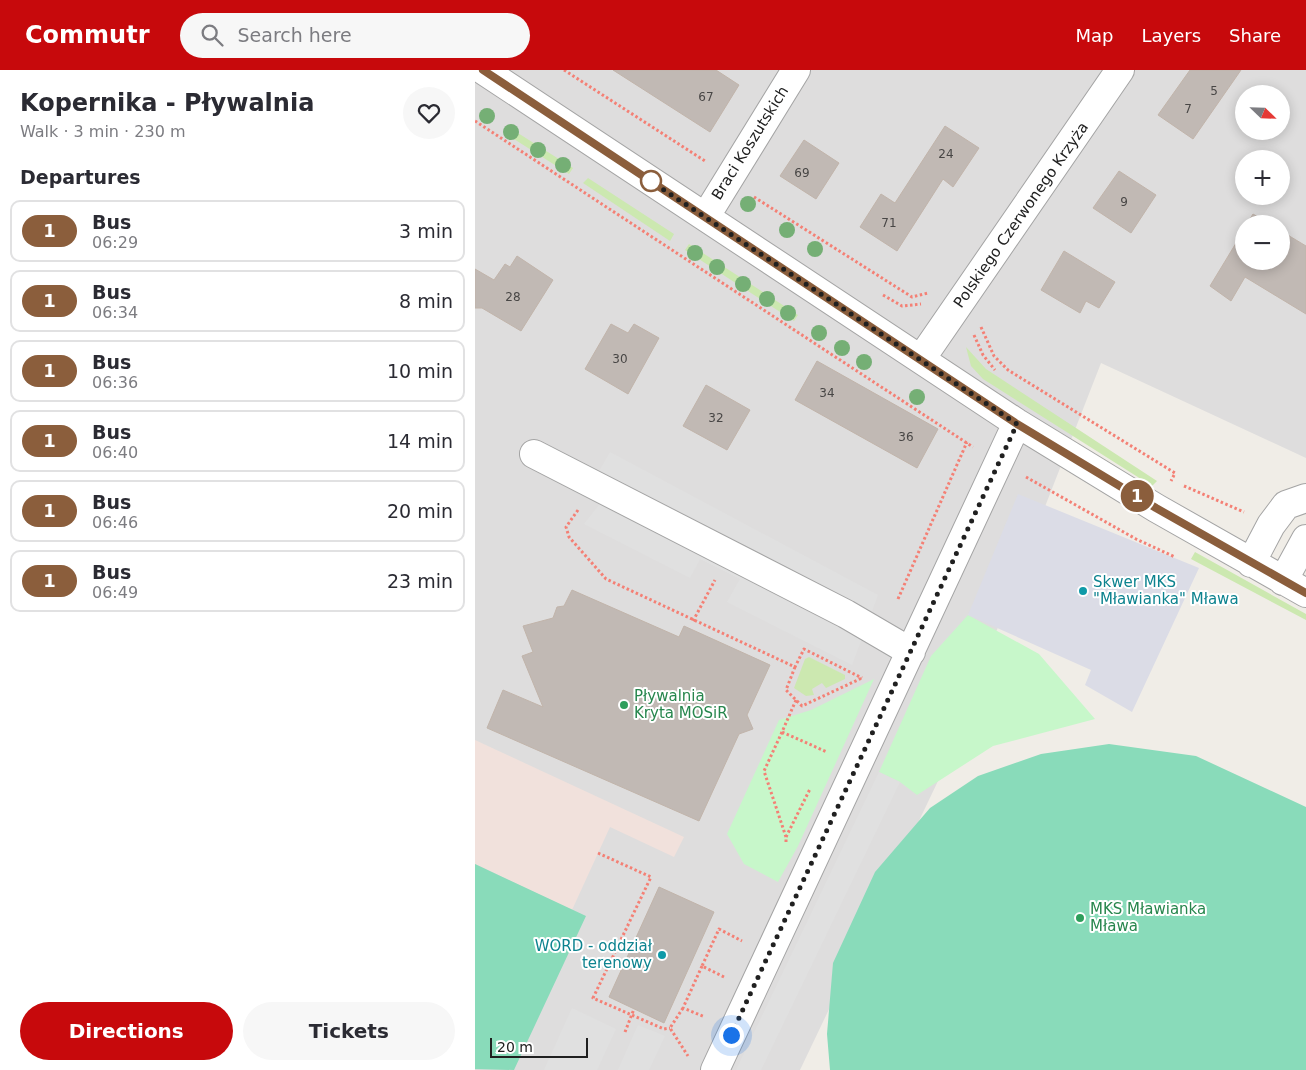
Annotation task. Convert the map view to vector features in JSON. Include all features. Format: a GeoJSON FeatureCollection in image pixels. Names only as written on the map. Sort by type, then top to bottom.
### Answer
{"type":"FeatureCollection","features":[{"type":"Feature","properties":{"kind":"street"},"geometry":{"type":"LineString","coordinates":[[483,70],[706,216],[1017,424],[1156,508],[1295,587],[1306,540]]}},
{"type":"Feature","properties":{"kind":"street","name":"Braci Koszutskich"},"geometry":{"type":"LineString","coordinates":[[706,216],[795,70]]}},
{"type":"Feature","properties":{"kind":"street","name":"Polskiego Czerwonego Krzyża"},"geometry":{"type":"LineString","coordinates":[[921,359],[1121,70]]}},
{"type":"Feature","properties":{"kind":"street"},"geometry":{"type":"LineString","coordinates":[[715,1070],[1017,424]]}},
{"type":"Feature","properties":{"kind":"street"},"geometry":{"type":"LineString","coordinates":[[535,454],[845,614],[911,652]]}},
{"type":"Feature","properties":{"kind":"street"},"geometry":{"type":"LineString","coordinates":[[1251,563],[1271,525],[1286,505],[1306,498]]}},
{"type":"Feature","properties":{"kind":"path"},"geometry":{"type":"LineString","coordinates":[[475,121],[998,464],[1052,490],[1136,539],[1181,560]]}},
{"type":"Feature","properties":{"kind":"path"},"geometry":{"type":"LineString","coordinates":[[959,304],[978,318],[994,356],[1008,370],[1175,473],[1136,539]]}},
{"type":"Feature","properties":{"kind":"path"},"geometry":{"type":"LineString","coordinates":[[595,486],[566,527],[569,537],[606,579],[795,667]]}},
{"type":"Feature","properties":{"kind":"path"},"geometry":{"type":"LineString","coordinates":[[693,621],[729,554]]}},
{"type":"Feature","properties":{"kind":"path"},"geometry":{"type":"LineString","coordinates":[[804,648],[862,678],[802,706],[786,690],[795,667],[804,648]]}},
{"type":"Feature","properties":{"kind":"path"},"geometry":{"type":"LineString","coordinates":[[786,838],[764,771],[796,700]]}},
{"type":"Feature","properties":{"kind":"path"},"geometry":{"type":"LineString","coordinates":[[782,732],[827,752]]}},
{"type":"Feature","properties":{"kind":"path"},"geometry":{"type":"LineString","coordinates":[[598,854],[651,877],[593,998],[664,1029],[670,1028],[683,1008],[719,929],[744,941]]}},
{"type":"Feature","properties":{"kind":"path"},"geometry":{"type":"LineString","coordinates":[[702,966],[726,978]]}},
{"type":"Feature","properties":{"kind":"path"},"geometry":{"type":"LineString","coordinates":[[683,1008],[708,1018]]}},
{"type":"Feature","properties":{"kind":"path"},"geometry":{"type":"LineString","coordinates":[[625,1032],[634,1009]]}},
{"type":"Feature","properties":{"kind":"path"},"geometry":{"type":"LineString","coordinates":[[670,1028],[690,1059]]}},
{"type":"Feature","properties":{"kind":"shaded area"},"geometry":{"type":"Polygon","coordinates":[[[475,70],[1306,70],[1306,458],[1101,363],[938,781],[800,1070],[475,1070],[475,70]]]}},
{"type":"Feature","properties":{"kind":"shaded area"},"geometry":{"type":"Polygon","coordinates":[[[610,452],[878,595],[852,665],[727,602],[740,579],[700,559],[690,578],[584,524],[599,505],[598,473],[610,452]]]}},
{"type":"Feature","properties":{"kind":"shaded area","name":"Skwer MKS \"Mławianka\" Mława"},"geometry":{"type":"Polygon","coordinates":[[[1018,494],[1199,568],[1132,712],[1085,685],[1091,670],[968,615],[1018,494]]]}},
{"type":"Feature","properties":{"kind":"shaded area"},"geometry":{"type":"Polygon","coordinates":[[[475,740],[684,837],[674,857],[610,827],[572,910],[475,864],[475,740]]]}},
{"type":"Feature","properties":{"kind":"shaded area"},"geometry":{"type":"Polygon","coordinates":[[[879,772],[900,782],[761,1070],[736,1070],[879,772]]]}},
{"type":"Feature","properties":{"kind":"shaded area"},"geometry":{"type":"Polygon","coordinates":[[[572,1008],[616,1029],[597,1070],[544,1070],[572,1008]]]}},
{"type":"Feature","properties":{"kind":"shaded area"},"geometry":{"type":"Polygon","coordinates":[[[638,1025],[665,1036],[649,1070],[618,1070],[638,1025]]]}},
{"type":"Feature","properties":{"kind":"green space"},"geometry":{"type":"Polygon","coordinates":[[[510,128],[573,168],[569,174],[506,134],[510,128]]]}},
{"type":"Feature","properties":{"kind":"green space"},"geometry":{"type":"Polygon","coordinates":[[[588,178],[674,234],[670,241],[583,183],[588,178]]]}},
{"type":"Feature","properties":{"kind":"green space"},"geometry":{"type":"Polygon","coordinates":[[[689,244],[798,315],[794,321],[685,250],[689,244]]]}},
{"type":"Feature","properties":{"kind":"green space"},"geometry":{"type":"Polygon","coordinates":[[[966,347],[986,369],[1157,481],[1152,486],[983,379],[971,366],[966,347]]]}},
{"type":"Feature","properties":{"kind":"green space"},"geometry":{"type":"Polygon","coordinates":[[[1195,552],[1306,614],[1306,620],[1191,559],[1195,552]]]}},
{"type":"Feature","properties":{"kind":"green space"},"geometry":{"type":"Polygon","coordinates":[[[968,615],[1039,654],[1095,719],[993,746],[917,795],[900,782],[879,772],[931,656],[968,615]]]}},
{"type":"Feature","properties":{"kind":"green space"},"geometry":{"type":"Polygon","coordinates":[[[809,657],[845,675],[845,679],[826,688],[822,683],[812,689],[814,695],[806,696],[794,688],[805,659],[809,657]]]}},
{"type":"Feature","properties":{"kind":"green space"},"geometry":{"type":"Polygon","coordinates":[[[874,679],[798,846],[778,882],[744,864],[727,834],[779,720],[811,710],[874,679]]]}},
{"type":"Feature","properties":{"kind":"green space","name":"MKS Mławianka Mława"},"geometry":{"type":"Polygon","coordinates":[[[1109,744],[1196,756],[1306,807],[1306,1070],[830,1070],[827,1034],[833,963],[875,872],[930,808],[978,776],[1041,754],[1109,744]]]}},
{"type":"Feature","properties":{"kind":"green space"},"geometry":{"type":"Polygon","coordinates":[[[475,864],[586,916],[514,1070],[475,1069],[475,864]]]}},
{"type":"Feature","properties":{"kind":"building"},"geometry":{"type":"Polygon","coordinates":[[[613,70],[716,70],[739,85],[710,132],[613,70]]]}},
{"type":"Feature","properties":{"kind":"building"},"geometry":{"type":"Polygon","coordinates":[[[1190,70],[1241,70],[1193,139],[1158,115],[1190,70]]]}},
{"type":"Feature","properties":{"kind":"building"},"geometry":{"type":"Polygon","coordinates":[[[945,126],[979,148],[953,187],[943,179],[897,251],[860,227],[881,194],[895,203],[945,126]]]}},
{"type":"Feature","properties":{"kind":"building"},"geometry":{"type":"Polygon","coordinates":[[[804,140],[839,163],[816,199],[780,176],[804,140]]]}},
{"type":"Feature","properties":{"kind":"building"},"geometry":{"type":"Polygon","coordinates":[[[1119,171],[1156,195],[1131,233],[1093,208],[1119,171]]]}},
{"type":"Feature","properties":{"kind":"building"},"geometry":{"type":"Polygon","coordinates":[[[1290,236],[1306,246],[1306,314],[1245,277],[1231,301],[1210,286],[1235,245],[1235,270],[1290,270],[1290,236]]]}},
{"type":"Feature","properties":{"kind":"building"},"geometry":{"type":"Polygon","coordinates":[[[1064,251],[1115,282],[1099,308],[1086,301],[1080,313],[1041,290],[1064,251]]]}},
{"type":"Feature","properties":{"kind":"building"},"geometry":{"type":"Polygon","coordinates":[[[517,256],[553,280],[521,331],[482,308],[475,308],[475,269],[494,280],[505,264],[510,267],[517,256]]]}},
{"type":"Feature","properties":{"kind":"building"},"geometry":{"type":"Polygon","coordinates":[[[611,324],[628,333],[634,324],[659,338],[628,394],[585,369],[611,324]]]}},
{"type":"Feature","properties":{"kind":"building"},"geometry":{"type":"Polygon","coordinates":[[[817,361],[938,429],[917,468],[795,400],[817,361]]]}},
{"type":"Feature","properties":{"kind":"building"},"geometry":{"type":"Polygon","coordinates":[[[706,385],[750,410],[727,450],[683,426],[706,385]]]}},
{"type":"Feature","properties":{"kind":"building","name":"Pływalnia Kryta MOSiR"},"geometry":{"type":"Polygon","coordinates":[[[572,590],[679,637],[684,626],[770,665],[747,715],[753,729],[739,734],[699,821],[487,728],[503,690],[543,707],[522,656],[533,652],[523,626],[553,618],[557,607],[564,606],[572,590]]]}},
{"type":"Feature","properties":{"kind":"building","name":"WORD - oddział terenowy"},"geometry":{"type":"Polygon","coordinates":[[[659,887],[714,912],[664,1023],[609,997],[659,887]]]}},
{"type":"Feature","properties":{"kind":"bus line","name":"1"},"geometry":{"type":"LineString","coordinates":[[483,70],[755,248],[1017,424],[1156,508],[1306,593]]}},
{"type":"Feature","properties":{"kind":"place","name":"Skwer MKS \"Mławianka\" Mława"},"geometry":{"type":"Point","coordinates":[1083,591]}},
{"type":"Feature","properties":{"kind":"place","name":"Pływalnia Kryta MOSiR"},"geometry":{"type":"Point","coordinates":[624,705]}},
{"type":"Feature","properties":{"kind":"place","name":"MKS Mławianka Mława"},"geometry":{"type":"Point","coordinates":[1080,918]}},
{"type":"Feature","properties":{"kind":"place","name":"WORD - oddział terenowy"},"geometry":{"type":"Point","coordinates":[662,955]}},
{"type":"Feature","properties":{"kind":"route"},"geometry":{"type":"LineString","coordinates":[[651,181],[646,178],[755,248],[1017,424],[731,1035]]}}]}
